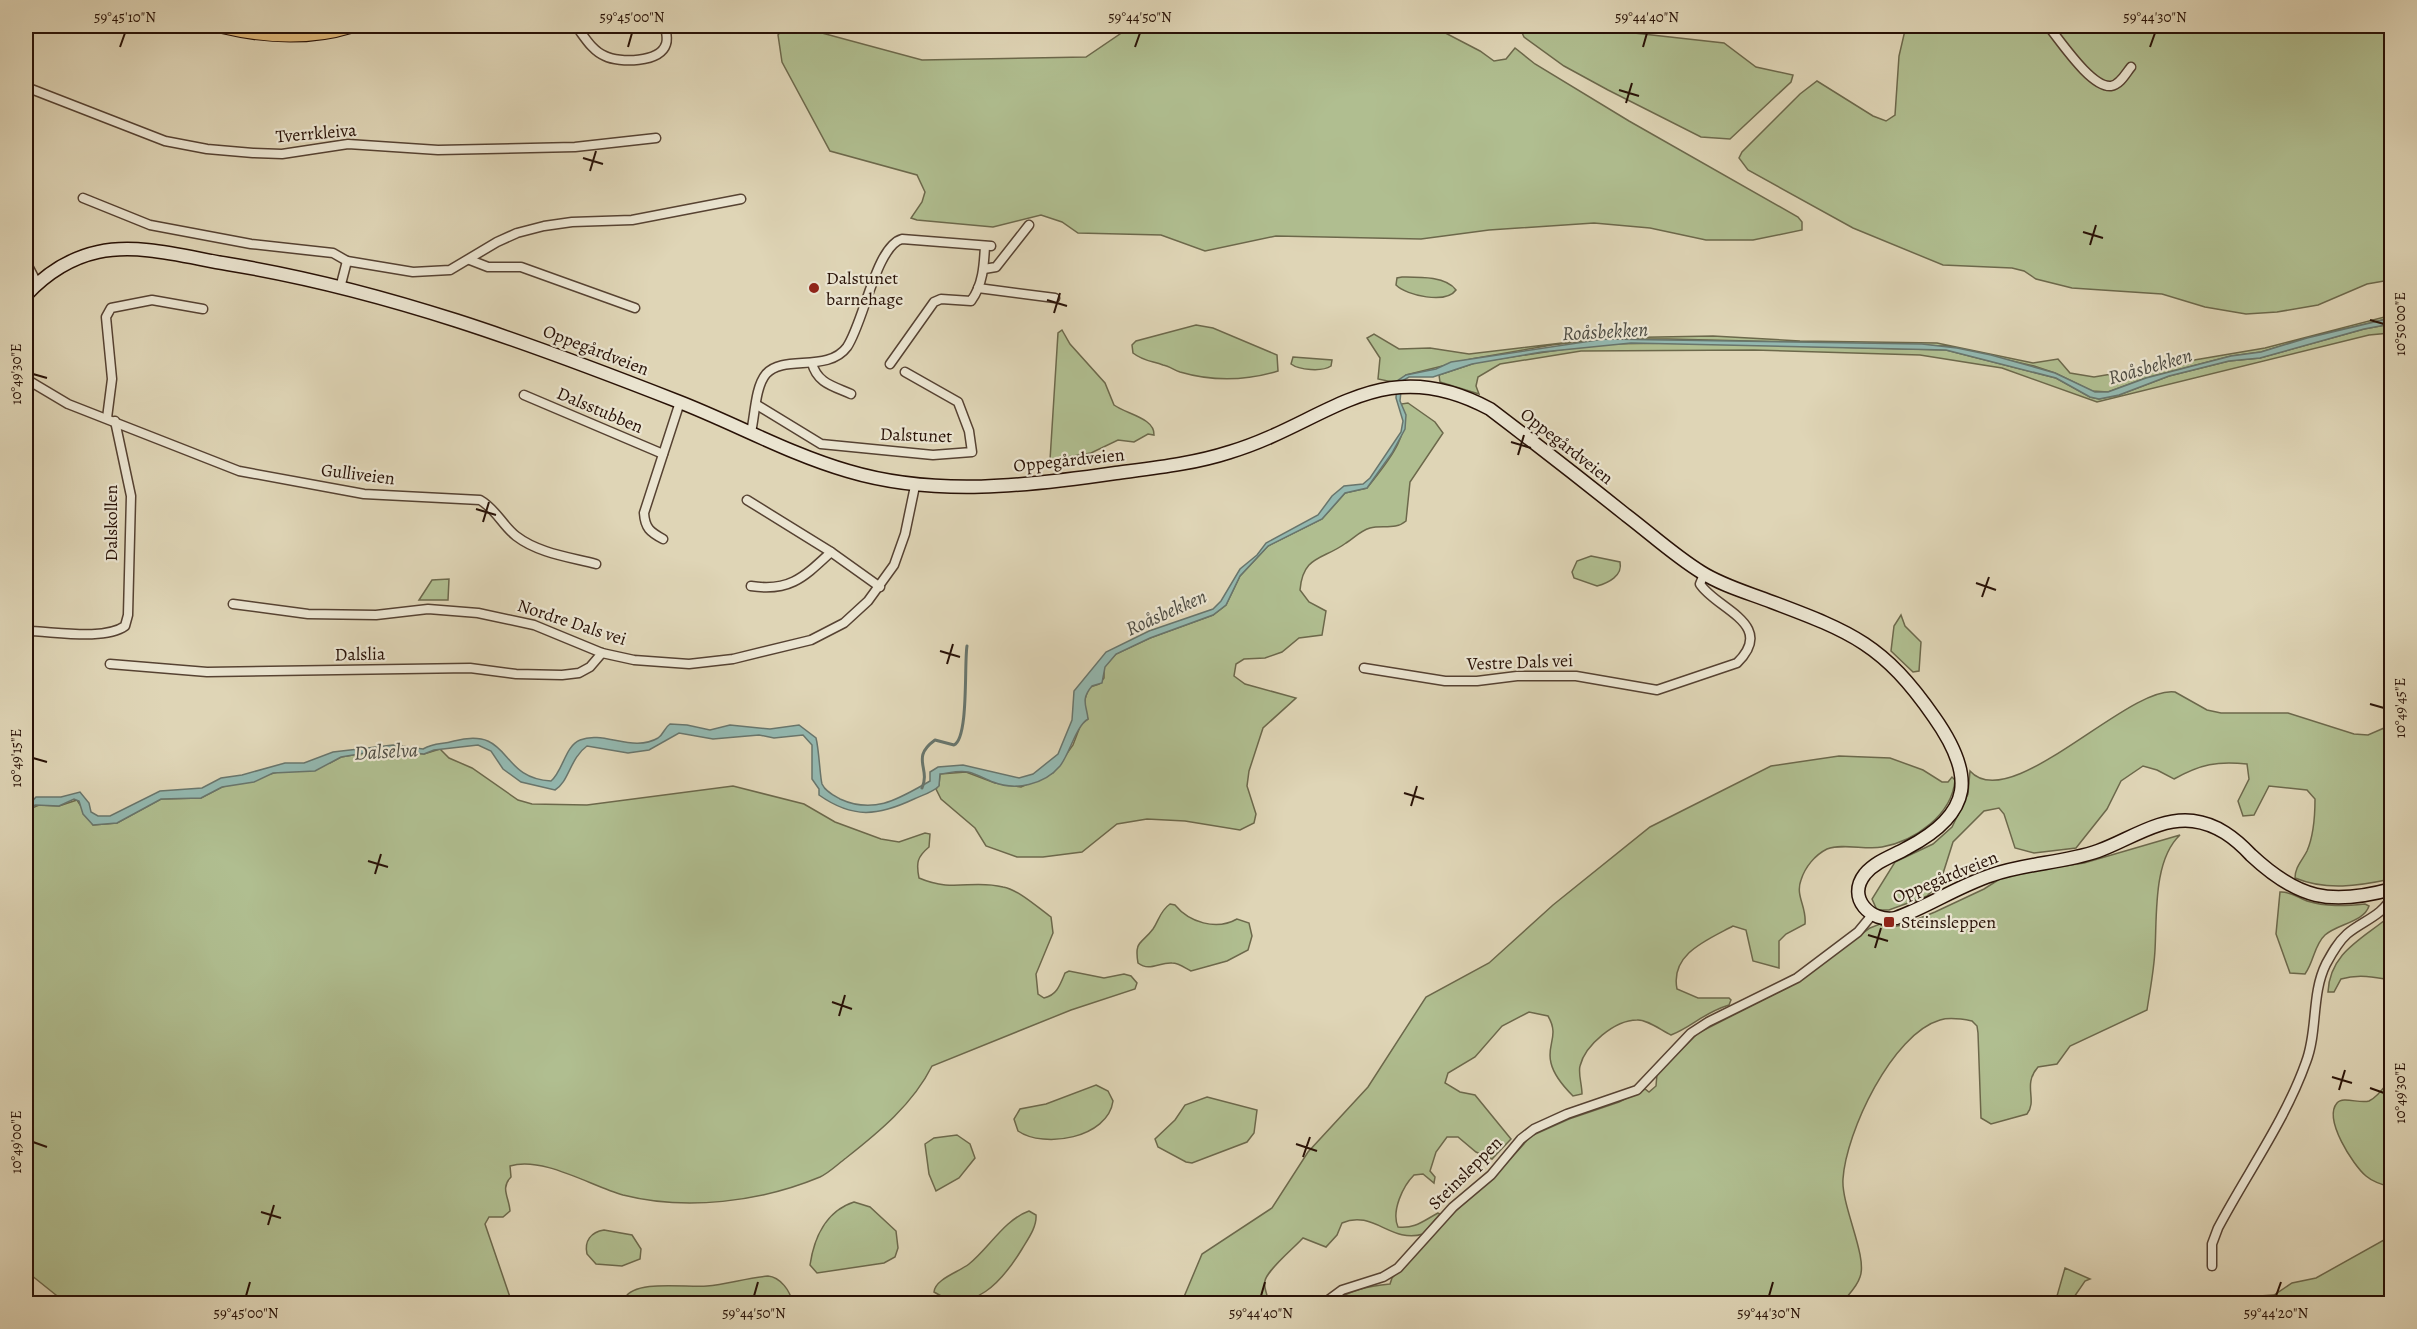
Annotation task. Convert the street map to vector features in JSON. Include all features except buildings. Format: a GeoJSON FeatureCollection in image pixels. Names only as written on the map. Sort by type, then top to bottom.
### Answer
{"type":"FeatureCollection","features":[{"type":"Feature","properties":{"kind":"main road"},"geometry":{"type":"LineString","coordinates":[[222,26],[298,35],[350,26]]}},
{"type":"Feature","properties":{"kind":"main road","name":"Oppegårdveien"},"geometry":{"type":"LineString","coordinates":[[26,295],[37,284],[81,257],[117,250],[166,253],[253,268],[427,310],[498,332],[680,402],[839,468],[869,477],[915,486],[946,487],[1041,482],[1184,464],[1264,440],[1340,402],[1385,388],[1408,388],[1461,395],[1490,409],[1704,574],[1838,627],[1866,643],[1902,674],[1954,748],[1962,776],[1961,792],[1955,808],[1945,822],[1928,837],[1877,864],[1866,873],[1860,884],[1859,898],[1864,909],[1872,915],[1885,919],[1896,918],[1993,875],[2087,854],[2160,824],[2178,821],[2202,823],[2218,829],[2234,839],[2278,878],[2311,895],[2348,898],[2391,889]]}},
{"type":"Feature","properties":{"kind":"street"},"geometry":{"type":"LineString","coordinates":[[576,26],[592,46],[604,56],[618,60],[654,55],[663,49],[666,45],[665,26]]}},
{"type":"Feature","properties":{"kind":"street"},"geometry":{"type":"LineString","coordinates":[[2048,26],[2082,68],[2097,82],[2111,86],[2119,83],[2131,67]]}},
{"type":"Feature","properties":{"kind":"street","name":"Tverrkleiva"},"geometry":{"type":"LineString","coordinates":[[26,87],[182,146],[254,153],[282,154],[348,144],[438,150],[575,147],[656,138]]}},
{"type":"Feature","properties":{"kind":"street"},"geometry":{"type":"LineString","coordinates":[[82,198],[150,225],[171,230],[251,244],[333,253],[347,261],[413,272],[450,270],[470,260],[482,249],[544,226],[572,222],[632,220],[741,199]]}},
{"type":"Feature","properties":{"kind":"street"},"geometry":{"type":"LineString","coordinates":[[984,269],[996,267],[1029,225]]}},
{"type":"Feature","properties":{"kind":"street"},"geometry":{"type":"LineString","coordinates":[[751,432],[765,375],[774,368],[831,359],[850,343],[884,254],[894,241],[902,238],[988,246],[984,269],[971,301],[941,299],[934,302],[890,364]]}},
{"type":"Feature","properties":{"kind":"street"},"geometry":{"type":"LineString","coordinates":[[470,260],[488,267],[521,267],[635,308]]}},
{"type":"Feature","properties":{"kind":"street"},"geometry":{"type":"LineString","coordinates":[[340,288],[347,261]]}},
{"type":"Feature","properties":{"kind":"street"},"geometry":{"type":"LineString","coordinates":[[26,262],[37,284]]}},
{"type":"Feature","properties":{"kind":"street"},"geometry":{"type":"LineString","coordinates":[[978,288],[1054,298]]}},
{"type":"Feature","properties":{"kind":"street"},"geometry":{"type":"LineString","coordinates":[[111,419],[112,379],[106,317],[111,308],[152,300],[203,309]]}},
{"type":"Feature","properties":{"kind":"street"},"geometry":{"type":"LineString","coordinates":[[812,363],[815,374],[820,380],[851,394]]}},
{"type":"Feature","properties":{"kind":"street","name":"Dalstunet"},"geometry":{"type":"LineString","coordinates":[[757,405],[821,444],[933,454],[972,452],[969,431],[958,402],[910,378],[905,372]]}},
{"type":"Feature","properties":{"kind":"street","name":"Gulliveien"},"geometry":{"type":"LineString","coordinates":[[26,379],[68,404],[239,471],[364,494],[480,500],[495,510],[513,533],[527,544],[596,564]]}},
{"type":"Feature","properties":{"kind":"street","name":"Dalsstubben"},"geometry":{"type":"LineString","coordinates":[[524,395],[663,454]]}},
{"type":"Feature","properties":{"kind":"street"},"geometry":{"type":"LineString","coordinates":[[663,540],[644,525],[644,513],[680,402]]}},
{"type":"Feature","properties":{"kind":"street","name":"Dalskollen"},"geometry":{"type":"LineString","coordinates":[[26,631],[101,634],[114,632],[125,626],[128,615],[131,496],[111,419]]}},
{"type":"Feature","properties":{"kind":"street","name":"Nordre Dals vei"},"geometry":{"type":"LineString","coordinates":[[233,604],[319,614],[376,615],[428,609],[478,613],[534,625],[602,652],[660,663],[689,664],[733,659],[795,646],[844,623],[880,588],[894,565],[905,534],[915,486]]}},
{"type":"Feature","properties":{"kind":"street"},"geometry":{"type":"LineString","coordinates":[[747,500],[831,552],[880,588]]}},
{"type":"Feature","properties":{"kind":"street"},"geometry":{"type":"LineString","coordinates":[[751,586],[769,589],[785,586],[799,580],[831,552]]}},
{"type":"Feature","properties":{"kind":"street","name":"Vestre Dals vei"},"geometry":{"type":"LineString","coordinates":[[1364,668],[1445,681],[1477,681],[1517,676],[1576,676],[1657,690],[1737,663],[1745,656],[1750,636],[1743,620],[1726,605],[1705,592],[1700,584],[1704,574]]}},
{"type":"Feature","properties":{"kind":"street","name":"Dalslia"},"geometry":{"type":"LineString","coordinates":[[110,664],[207,672],[470,668],[516,674],[562,675],[579,673],[590,667],[602,652]]}},
{"type":"Feature","properties":{"kind":"street"},"geometry":{"type":"LineString","coordinates":[[2212,1266],[2212,1244],[2218,1228],[2278,1123],[2305,1065],[2312,1044],[2318,987],[2324,969],[2340,941],[2382,910],[2391,896]]}},
{"type":"Feature","properties":{"kind":"street","name":"Steinsleppen"},"geometry":{"type":"LineString","coordinates":[[1323,1304],[1342,1290],[1383,1277],[1398,1268],[1453,1207],[1491,1175],[1521,1139],[1534,1129],[1567,1114],[1637,1090],[1691,1033],[1708,1022],[1797,978],[1858,932],[1872,915]]}},
{"type":"Feature","properties":{"kind":"green space"},"geometry":{"type":"Polygon","coordinates":[[[784,26],[796,26],[922,60],[1086,57],[1123,32],[1156,29],[1198,32],[1200,26],[1432,26],[1480,51],[1494,61],[1506,59],[1515,48],[1535,64],[1629,121],[1798,217],[1802,222],[1802,230],[1753,240],[1706,240],[1650,228],[1594,223],[1489,230],[1421,239],[1276,236],[1205,251],[1161,235],[1078,233],[1062,222],[1041,215],[993,227],[917,220],[911,218],[922,202],[925,192],[917,175],[830,151],[782,62],[778,35],[784,26]]]}},
{"type":"Feature","properties":{"kind":"green space"},"geometry":{"type":"Polygon","coordinates":[[[1519,26],[1601,26],[1634,33],[1724,43],[1756,67],[1793,75],[1791,82],[1730,139],[1701,137],[1564,66],[1524,37],[1519,26]]]}},
{"type":"Feature","properties":{"kind":"green space"},"geometry":{"type":"Polygon","coordinates":[[[1906,26],[2391,26],[2391,286],[2384,281],[2367,284],[2318,305],[2277,312],[2246,314],[2205,307],[2162,294],[2072,288],[2036,279],[2024,271],[2012,268],[1943,265],[1853,228],[1748,170],[1739,158],[1742,152],[1800,94],[1817,81],[1873,116],[1886,121],[1895,115],[1899,56],[1906,26]]]}},
{"type":"Feature","properties":{"kind":"green space"},"geometry":{"type":"Polygon","coordinates":[[[1397,278],[1439,280],[1446,282],[1456,290],[1444,297],[1417,295],[1396,285],[1397,278]]]}},
{"type":"Feature","properties":{"kind":"green space"},"geometry":{"type":"Polygon","coordinates":[[[2392,315],[2391,318],[2307,338],[2261,352],[2231,356],[2146,378],[2108,392],[2092,391],[2055,373],[2034,366],[1946,346],[1668,339],[1604,339],[1552,345],[1471,359],[1406,375],[1397,383],[1378,379],[1380,358],[1367,338],[1374,334],[1399,349],[1430,348],[1469,354],[1604,338],[1713,336],[1800,341],[1937,343],[2033,363],[2058,359],[2070,373],[2094,377],[2265,348],[2392,315]]]}},
{"type":"Feature","properties":{"kind":"green space"},"geometry":{"type":"Polygon","coordinates":[[[2391,324],[2390,333],[2369,335],[2097,402],[2002,368],[1920,355],[1754,350],[1581,351],[1500,364],[1478,377],[1476,386],[1479,394],[1440,382],[1439,375],[1478,362],[1599,344],[1681,343],[1946,350],[2056,378],[2090,397],[2099,399],[2119,395],[2169,376],[2229,361],[2260,358],[2364,329],[2391,324]]]}},
{"type":"Feature","properties":{"kind":"green space"},"geometry":{"type":"Polygon","coordinates":[[[1196,325],[1213,328],[1277,355],[1278,371],[1254,377],[1217,379],[1180,372],[1133,353],[1132,345],[1136,341],[1196,325]]]}},
{"type":"Feature","properties":{"kind":"green space"},"geometry":{"type":"Polygon","coordinates":[[[1062,330],[1070,344],[1105,383],[1114,405],[1145,420],[1153,429],[1154,435],[1148,434],[1134,442],[1118,440],[1091,453],[1050,460],[1058,333],[1062,330]]]}},
{"type":"Feature","properties":{"kind":"green space"},"geometry":{"type":"Polygon","coordinates":[[[1293,357],[1332,360],[1331,366],[1327,368],[1311,370],[1291,364],[1293,357]]]}},
{"type":"Feature","properties":{"kind":"green space"},"geometry":{"type":"Polygon","coordinates":[[[1408,403],[1435,422],[1443,433],[1410,482],[1406,521],[1389,527],[1366,529],[1310,564],[1305,570],[1300,590],[1309,602],[1326,611],[1322,635],[1299,638],[1282,652],[1265,658],[1244,659],[1236,664],[1234,676],[1245,684],[1296,698],[1263,728],[1249,771],[1247,786],[1256,814],[1254,823],[1240,830],[1185,821],[1147,819],[1117,824],[1082,852],[1043,857],[1017,857],[986,846],[975,828],[941,799],[936,789],[939,785],[940,774],[966,772],[995,783],[1021,787],[1053,773],[1073,745],[1081,724],[1088,719],[1085,699],[1090,687],[1099,684],[1104,678],[1104,667],[1116,654],[1150,638],[1213,615],[1226,605],[1240,576],[1268,546],[1322,519],[1345,493],[1367,488],[1395,449],[1404,427],[1401,404],[1408,403]]]}},
{"type":"Feature","properties":{"kind":"green space"},"geometry":{"type":"Polygon","coordinates":[[[1591,556],[1620,562],[1617,575],[1610,581],[1597,586],[1574,578],[1572,572],[1577,561],[1591,556]]]}},
{"type":"Feature","properties":{"kind":"green space"},"geometry":{"type":"Polygon","coordinates":[[[449,579],[448,600],[419,600],[432,580],[449,579]]]}},
{"type":"Feature","properties":{"kind":"green space"},"geometry":{"type":"Polygon","coordinates":[[[1901,615],[1905,626],[1921,642],[1919,671],[1913,672],[1891,651],[1894,626],[1901,615]]]}},
{"type":"Feature","properties":{"kind":"green space"},"geometry":{"type":"Polygon","coordinates":[[[2175,692],[2207,710],[2221,713],[2288,713],[2354,734],[2368,735],[2391,725],[2391,879],[2367,884],[2331,886],[2295,878],[2297,867],[2307,851],[2314,825],[2315,799],[2307,790],[2269,786],[2254,815],[2243,816],[2238,801],[2249,779],[2247,764],[2209,765],[2174,779],[2143,766],[2121,781],[2107,809],[2076,848],[2034,853],[2015,848],[2004,814],[1999,808],[1984,811],[1953,842],[1940,883],[1927,896],[1889,910],[1877,910],[1872,899],[1895,862],[1933,844],[1952,827],[1968,794],[1970,771],[1988,780],[2012,777],[2040,764],[2129,708],[2154,695],[2175,692]]]}},
{"type":"Feature","properties":{"kind":"green space"},"geometry":{"type":"Polygon","coordinates":[[[440,749],[449,758],[472,768],[518,800],[532,804],[587,805],[733,786],[804,804],[835,822],[881,839],[899,842],[925,833],[930,834],[929,847],[918,861],[919,878],[942,885],[981,884],[1009,889],[1022,895],[1051,917],[1053,933],[1036,974],[1038,994],[1044,998],[1052,995],[1058,989],[1065,973],[1069,971],[1104,978],[1124,974],[1131,976],[1137,983],[1135,989],[1071,1010],[932,1066],[905,1105],[871,1138],[820,1177],[773,1193],[697,1203],[647,1200],[610,1191],[552,1168],[523,1164],[510,1166],[511,1177],[506,1189],[510,1211],[503,1217],[489,1217],[485,1224],[512,1303],[66,1303],[26,1271],[26,821],[32,808],[39,805],[59,806],[77,800],[93,825],[117,823],[161,799],[201,798],[222,787],[285,770],[330,763],[341,757],[383,750],[424,754],[440,749]]]}},
{"type":"Feature","properties":{"kind":"green space"},"geometry":{"type":"Polygon","coordinates":[[[1839,756],[1890,758],[1923,770],[1942,782],[1948,782],[1952,777],[1955,780],[1952,793],[1939,815],[1907,839],[1882,847],[1833,847],[1815,858],[1805,871],[1799,891],[1805,924],[1786,934],[1779,941],[1779,968],[1753,961],[1746,930],[1733,926],[1702,943],[1685,957],[1679,966],[1676,977],[1677,989],[1698,998],[1729,998],[1731,1000],[1729,1005],[1671,1035],[1641,1020],[1628,1021],[1611,1029],[1594,1042],[1583,1058],[1580,1069],[1582,1094],[1573,1096],[1552,1068],[1550,1051],[1553,1029],[1548,1016],[1529,1012],[1502,1026],[1475,1057],[1448,1073],[1445,1083],[1460,1092],[1475,1095],[1511,1139],[1492,1159],[1476,1152],[1458,1137],[1447,1137],[1436,1152],[1430,1171],[1435,1177],[1434,1183],[1423,1174],[1414,1175],[1402,1192],[1397,1206],[1398,1227],[1414,1226],[1440,1214],[1423,1234],[1401,1235],[1363,1220],[1342,1223],[1337,1235],[1326,1247],[1303,1238],[1275,1265],[1265,1281],[1268,1303],[1181,1304],[1202,1254],[1272,1208],[1308,1152],[1368,1087],[1426,997],[1489,963],[1553,905],[1650,827],[1771,766],[1839,756]]]}},
{"type":"Feature","properties":{"kind":"green space"},"geometry":{"type":"Polygon","coordinates":[[[2180,835],[2171,846],[2161,873],[2154,965],[2147,1010],[2070,1046],[2057,1064],[2038,1067],[2031,1080],[2031,1103],[2027,1114],[1991,1124],[1981,1118],[1978,1033],[1977,1026],[1972,1021],[1944,1019],[1922,1029],[1905,1044],[1889,1064],[1862,1112],[1846,1159],[1843,1190],[1858,1244],[1861,1268],[1857,1284],[1842,1303],[1328,1304],[1358,1290],[1390,1284],[1392,1278],[1443,1222],[1493,1178],[1531,1136],[1569,1119],[1619,1102],[1645,1089],[1649,1092],[1656,1086],[1657,1074],[1698,1033],[1789,987],[1870,928],[1880,924],[1885,928],[1903,925],[1984,889],[2006,875],[2084,863],[2180,835]]]}},
{"type":"Feature","properties":{"kind":"green space"},"geometry":{"type":"Polygon","coordinates":[[[2280,892],[2321,904],[2343,906],[2365,904],[2369,906],[2362,916],[2330,931],[2321,939],[2305,974],[2290,973],[2276,934],[2280,892]]]}},
{"type":"Feature","properties":{"kind":"green space"},"geometry":{"type":"Polygon","coordinates":[[[1170,904],[1203,923],[1229,923],[1237,919],[1249,923],[1252,936],[1248,950],[1227,961],[1191,971],[1175,963],[1151,967],[1142,966],[1138,963],[1138,946],[1170,904]]]}},
{"type":"Feature","properties":{"kind":"green space"},"geometry":{"type":"Polygon","coordinates":[[[2391,915],[2391,980],[2347,977],[2341,979],[2334,992],[2328,992],[2330,978],[2342,956],[2391,915]]]}},
{"type":"Feature","properties":{"kind":"green space"},"geometry":{"type":"Polygon","coordinates":[[[2391,1078],[2391,1187],[2369,1178],[2354,1162],[2341,1141],[2334,1120],[2334,1110],[2340,1101],[2369,1101],[2391,1078]]]}},
{"type":"Feature","properties":{"kind":"green space"},"geometry":{"type":"Polygon","coordinates":[[[1096,1085],[1108,1091],[1113,1101],[1109,1114],[1100,1124],[1073,1137],[1058,1139],[1043,1139],[1018,1131],[1014,1119],[1020,1109],[1046,1104],[1096,1085]]]}},
{"type":"Feature","properties":{"kind":"green space"},"geometry":{"type":"Polygon","coordinates":[[[1207,1097],[1257,1110],[1254,1133],[1247,1142],[1192,1163],[1158,1147],[1155,1139],[1175,1120],[1185,1105],[1207,1097]]]}},
{"type":"Feature","properties":{"kind":"green space"},"geometry":{"type":"Polygon","coordinates":[[[957,1135],[970,1144],[975,1158],[959,1178],[936,1191],[929,1174],[925,1144],[934,1138],[957,1135]]]}},
{"type":"Feature","properties":{"kind":"green space"},"geometry":{"type":"Polygon","coordinates":[[[854,1202],[870,1207],[896,1231],[898,1248],[895,1257],[884,1263],[817,1273],[810,1265],[818,1236],[836,1212],[854,1202]]]}},
{"type":"Feature","properties":{"kind":"green space"},"geometry":{"type":"Polygon","coordinates":[[[1029,1211],[1036,1215],[1032,1233],[996,1283],[974,1298],[962,1300],[948,1299],[934,1292],[938,1283],[969,1264],[1004,1228],[1029,1211]]]}},
{"type":"Feature","properties":{"kind":"green space"},"geometry":{"type":"Polygon","coordinates":[[[604,1230],[632,1235],[641,1249],[640,1259],[622,1266],[596,1264],[587,1254],[587,1245],[592,1235],[604,1230]]]}},
{"type":"Feature","properties":{"kind":"green space"},"geometry":{"type":"Polygon","coordinates":[[[2391,1236],[2391,1303],[2262,1303],[2260,1296],[2274,1295],[2292,1283],[2316,1278],[2391,1236]]]}},
{"type":"Feature","properties":{"kind":"green space"},"geometry":{"type":"Polygon","coordinates":[[[2065,1268],[2090,1279],[2085,1281],[2070,1303],[2055,1303],[2065,1268]]]}},
{"type":"Feature","properties":{"kind":"green space"},"geometry":{"type":"Polygon","coordinates":[[[768,1276],[784,1285],[790,1294],[792,1303],[626,1304],[625,1298],[639,1288],[707,1286],[768,1276]]]}},
{"type":"Feature","properties":{"kind":"water"},"geometry":{"type":"Polygon","coordinates":[[[2391,318],[2391,324],[2364,329],[2260,358],[2229,361],[2169,376],[2119,395],[2099,399],[2090,397],[2056,378],[1946,350],[1631,343],[1542,352],[1472,364],[1433,377],[1409,377],[1402,381],[1400,401],[1406,415],[1405,429],[1392,453],[1367,488],[1345,493],[1322,519],[1268,546],[1240,576],[1226,605],[1213,615],[1150,638],[1116,654],[1105,667],[1102,683],[1092,686],[1086,695],[1088,719],[1080,727],[1060,766],[1038,782],[1020,786],[1002,785],[975,774],[958,771],[940,774],[939,786],[901,805],[877,812],[855,811],[831,803],[819,795],[819,789],[812,779],[812,745],[803,735],[774,738],[759,735],[713,739],[679,733],[649,750],[628,753],[587,746],[577,757],[564,781],[555,790],[521,782],[503,769],[491,751],[478,745],[434,750],[424,754],[383,750],[341,757],[315,771],[273,773],[254,782],[222,787],[201,798],[161,799],[117,823],[93,825],[83,814],[79,801],[74,799],[59,806],[35,805],[26,821],[26,808],[36,797],[61,797],[80,792],[89,803],[91,812],[98,816],[110,816],[160,791],[202,788],[221,778],[242,775],[285,763],[304,763],[333,752],[393,745],[423,749],[435,744],[473,738],[486,740],[496,746],[521,771],[534,778],[551,781],[567,753],[580,740],[598,738],[628,743],[648,742],[658,738],[670,724],[710,730],[730,725],[770,729],[799,725],[816,738],[823,786],[840,799],[853,804],[876,805],[898,798],[930,781],[930,772],[938,767],[963,765],[1019,778],[1033,774],[1058,754],[1072,720],[1074,691],[1106,652],[1149,631],[1213,609],[1221,601],[1240,569],[1257,555],[1266,543],[1318,515],[1332,496],[1344,486],[1363,484],[1370,478],[1401,432],[1403,421],[1396,398],[1397,381],[1406,375],[1436,369],[1451,362],[1604,339],[1922,344],[1991,355],[2055,373],[2095,392],[2108,392],[2146,378],[2231,356],[2261,352],[2307,338],[2391,318]]]}},
{"type":"Feature","properties":{"kind":"waterway"},"geometry":{"type":"LineString","coordinates":[[922,788],[924,781],[922,758],[928,746],[935,740],[954,745],[959,739],[964,715],[967,646]]}},
{"type":"Feature","properties":{"kind":"place","name":"Dalstunet barnehage"},"geometry":{"type":"Point","coordinates":[814,288]}},
{"type":"Feature","properties":{"kind":"place","name":"Steinsleppen"},"geometry":{"type":"Point","coordinates":[1889,922]}},
{"type":"Feature","properties":{"kind":"water label","name":"Roåsbekken"},"geometry":{"type":"Point","coordinates":[1605,331]}},
{"type":"Feature","properties":{"kind":"water label","name":"Roåsbekken"},"geometry":{"type":"Point","coordinates":[2150,366]}},
{"type":"Feature","properties":{"kind":"water label","name":"Roåsbekken"},"geometry":{"type":"Point","coordinates":[1166,612]}},
{"type":"Feature","properties":{"kind":"water label","name":"Dalselva"},"geometry":{"type":"Point","coordinates":[386,751]}}]}
